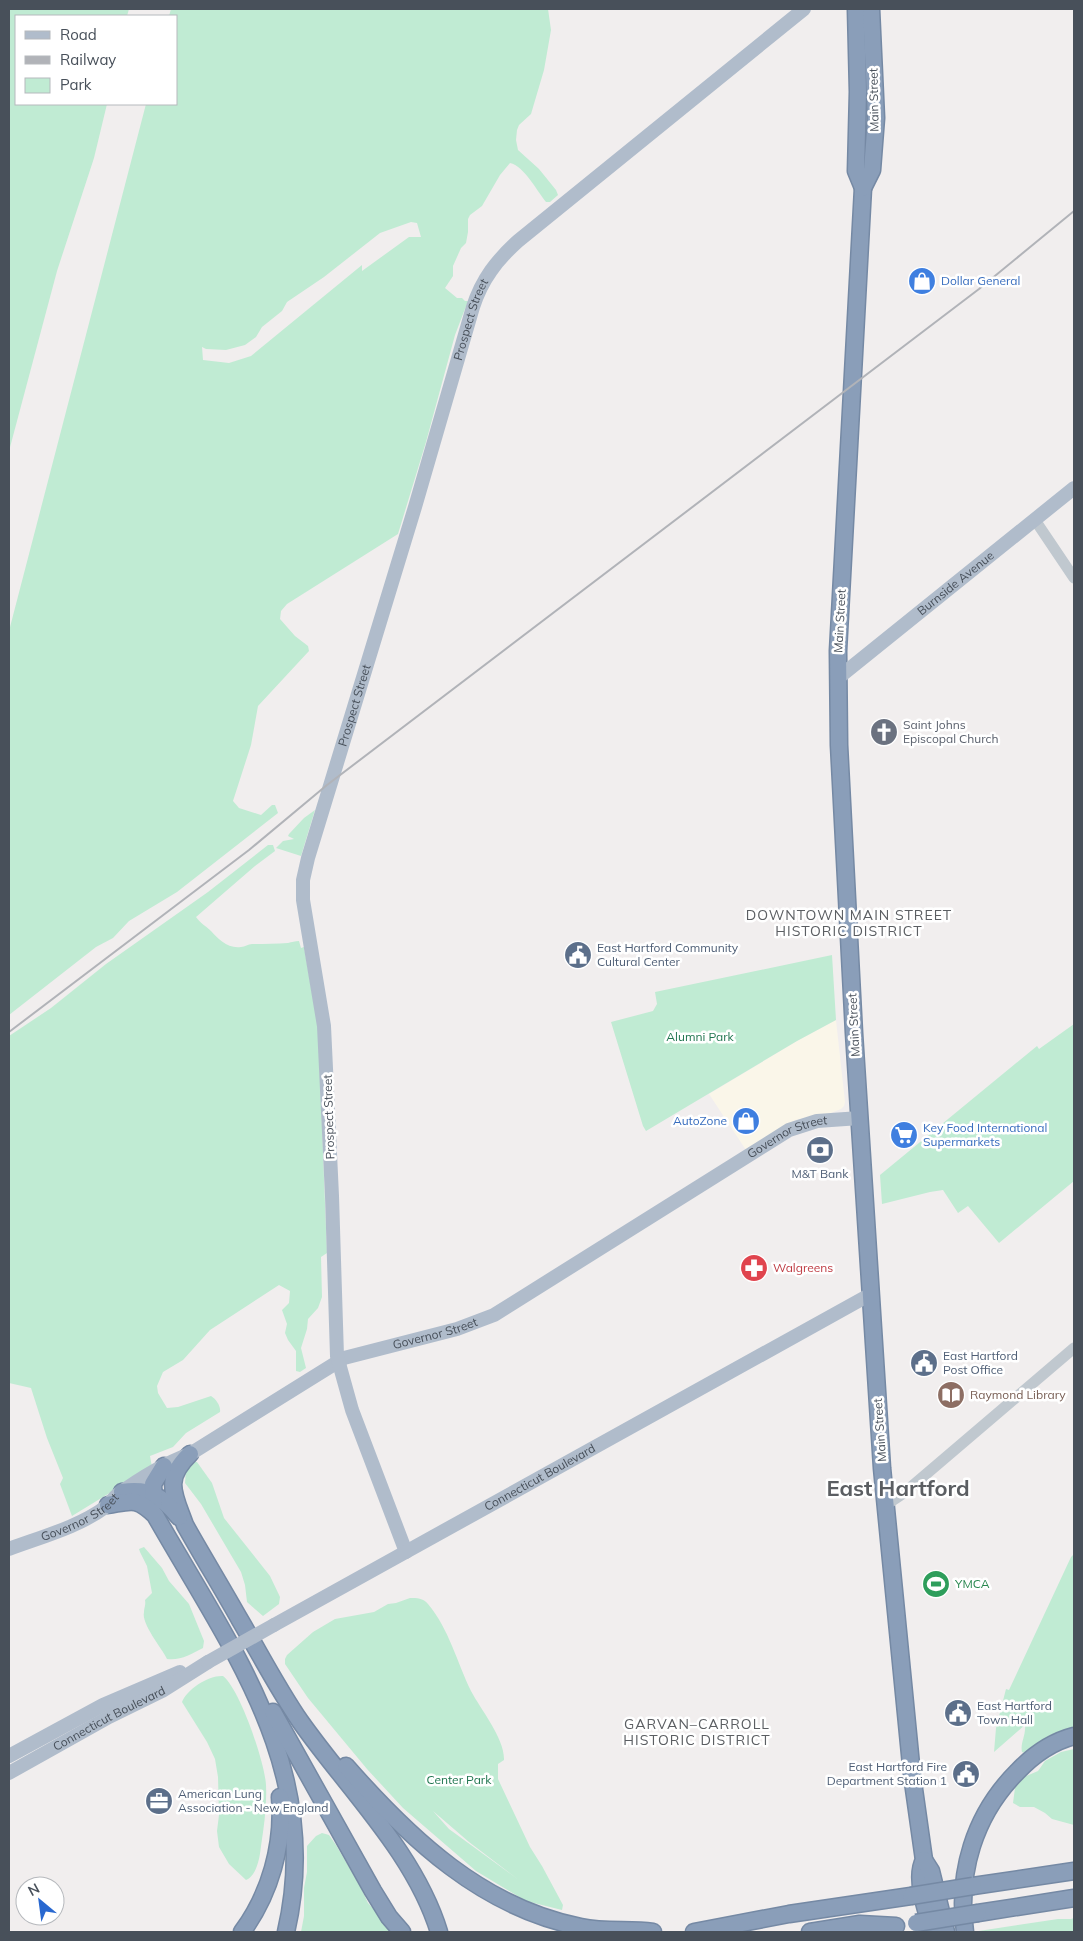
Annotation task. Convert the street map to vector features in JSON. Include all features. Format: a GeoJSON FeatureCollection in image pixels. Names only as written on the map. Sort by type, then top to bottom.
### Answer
{"type":"FeatureCollection","features":[{"type":"Feature","properties":{"kind":"highway","name":"Main Street"},"geometry":{"type":"LineString","coordinates":[[856,9],[858,92],[856,171],[863,188]]}},
{"type":"Feature","properties":{"kind":"highway","name":"Main Street"},"geometry":{"type":"LineString","coordinates":[[871,9],[876,118],[872,170],[863,188],[838,678],[841,795],[871,1294],[886,1506],[912,1776],[924,1860],[931,1871],[946,1932]]}},
{"type":"Feature","properties":{"kind":"highway"},"geometry":{"type":"LineString","coordinates":[[190,1454],[178,1466],[174,1481],[175,1497],[185,1525],[277,1686],[307,1730],[401,1856],[425,1898],[438,1932]]}},
{"type":"Feature","properties":{"kind":"highway"},"geometry":{"type":"LineString","coordinates":[[155,1515],[152,1493],[154,1481],[164,1466]]}},
{"type":"Feature","properties":{"kind":"highway"},"geometry":{"type":"LineString","coordinates":[[122,1492],[152,1493],[164,1501],[185,1525]]}},
{"type":"Feature","properties":{"kind":"highway"},"geometry":{"type":"LineString","coordinates":[[108,1505],[136,1501],[144,1505],[155,1515],[252,1686],[264,1712],[284,1770],[293,1824],[295,1882],[293,1902],[286,1932]]}},
{"type":"Feature","properties":{"kind":"highway"},"geometry":{"type":"LineString","coordinates":[[252,1686],[268,1702],[376,1898],[402,1932]]}},
{"type":"Feature","properties":{"kind":"highway"},"geometry":{"type":"LineString","coordinates":[[242,1932],[255,1913],[264,1894],[280,1834],[279,1785],[264,1712]]}},
{"type":"Feature","properties":{"kind":"highway"},"geometry":{"type":"LineString","coordinates":[[307,1730],[326,1744],[414,1837],[448,1866],[483,1890],[524,1910],[567,1924],[595,1930],[653,1932]]}},
{"type":"Feature","properties":{"kind":"highway"},"geometry":{"type":"LineString","coordinates":[[965,1932],[962,1904],[964,1877],[971,1846],[984,1815],[1003,1787],[1030,1759],[1052,1745],[1074,1736]]}},
{"type":"Feature","properties":{"kind":"highway"},"geometry":{"type":"LineString","coordinates":[[1011,1880],[1074,1859]]}},
{"type":"Feature","properties":{"kind":"highway","name":"Main Street"},"geometry":{"type":"LineString","coordinates":[[924,1860],[920,1869],[920,1880],[933,1932]]}},
{"type":"Feature","properties":{"kind":"highway"},"geometry":{"type":"LineString","coordinates":[[694,1932],[782,1916],[1074,1871]]}},
{"type":"Feature","properties":{"kind":"highway"},"geometry":{"type":"LineString","coordinates":[[858,1932],[1074,1898]]}},
{"type":"Feature","properties":{"kind":"highway"},"geometry":{"type":"LineString","coordinates":[[810,1932],[860,1924],[896,1926]]}},
{"type":"Feature","properties":{"kind":"main road","name":"Prospect Street"},"geometry":{"type":"LineString","coordinates":[[406,1552],[350,1404],[338,1362],[324,1026],[304,907],[304,873],[477,296],[495,264],[518,241],[804,9]]}},
{"type":"Feature","properties":{"kind":"main road","name":"Burnside Avenue"},"geometry":{"type":"LineString","coordinates":[[838,678],[1074,488]]}},
{"type":"Feature","properties":{"kind":"main road","name":"Governor Street"},"geometry":{"type":"LineString","coordinates":[[9,1549],[72,1525],[108,1505],[122,1492],[176,1459],[190,1454],[338,1362],[360,1353],[457,1329],[494,1315],[789,1130],[816,1121],[860,1118]]}},
{"type":"Feature","properties":{"kind":"main road","name":"Connecticut Boulevard"},"geometry":{"type":"LineString","coordinates":[[9,1773],[109,1717],[162,1691],[208,1662],[274,1625],[871,1294]]}},
{"type":"Feature","properties":{"kind":"main road","name":"Connecticut Boulevard"},"geometry":{"type":"LineString","coordinates":[[9,1756],[117,1698],[208,1662]]}},
{"type":"Feature","properties":{"kind":"street"},"geometry":{"type":"LineString","coordinates":[[1035,520],[1074,578]]}},
{"type":"Feature","properties":{"kind":"street"},"geometry":{"type":"LineString","coordinates":[[886,1506],[904,1494],[1074,1348]]}},
{"type":"Feature","properties":{"kind":"shaded area"},"geometry":{"type":"Polygon","coordinates":[[[836,1020],[844,1106],[831,1113],[795,1120],[746,1150],[709,1094],[836,1020]]]}},
{"type":"Feature","properties":{"kind":"green space"},"geometry":{"type":"Polygon","coordinates":[[[9,9],[129,9],[127,15],[15,15],[15,105],[107,105],[94,158],[57,271],[9,451],[9,9]]]}},
{"type":"Feature","properties":{"kind":"green space"},"geometry":{"type":"Polygon","coordinates":[[[171,9],[548,9],[551,30],[544,70],[531,114],[519,125],[516,140],[518,150],[539,169],[558,195],[550,202],[546,202],[525,174],[510,163],[500,175],[482,206],[470,215],[466,243],[461,248],[453,266],[453,276],[445,288],[457,298],[468,301],[455,335],[426,442],[398,534],[287,604],[281,611],[280,619],[295,636],[308,646],[309,651],[258,706],[251,745],[233,801],[239,808],[261,815],[272,805],[275,805],[278,813],[177,892],[129,921],[113,938],[96,947],[9,1015],[9,631],[146,105],[178,105],[178,15],[169,15],[171,9]],[[411,222],[380,233],[324,277],[287,302],[282,311],[262,327],[256,337],[245,345],[226,350],[202,347],[203,360],[229,363],[251,356],[362,265],[362,271],[409,237],[421,237],[417,223],[411,222]]]}},
{"type":"Feature","properties":{"kind":"green space"},"geometry":{"type":"Polygon","coordinates":[[[315,810],[301,856],[276,848],[283,841],[294,839],[288,836],[289,834],[304,818],[315,810]]]}},
{"type":"Feature","properties":{"kind":"green space"},"geometry":{"type":"Polygon","coordinates":[[[268,845],[273,845],[275,851],[196,917],[220,940],[228,945],[241,947],[251,944],[299,941],[301,948],[304,947],[318,1027],[327,1253],[321,1257],[322,1297],[318,1308],[308,1319],[301,1348],[306,1368],[300,1372],[296,1371],[296,1351],[285,1333],[287,1324],[282,1310],[289,1303],[290,1291],[279,1285],[210,1330],[183,1360],[163,1372],[157,1386],[158,1393],[167,1408],[178,1407],[211,1396],[218,1403],[220,1412],[186,1433],[173,1447],[150,1456],[152,1467],[72,1516],[60,1484],[63,1478],[47,1438],[31,1388],[9,1383],[9,1036],[51,1008],[106,964],[208,892],[268,845]]]}},
{"type":"Feature","properties":{"kind":"green space","name":"Alumni Park"},"geometry":{"type":"Polygon","coordinates":[[[832,955],[836,1020],[797,1041],[646,1131],[611,1022],[653,1011],[657,1004],[655,992],[832,955]]]}},
{"type":"Feature","properties":{"kind":"green space"},"geometry":{"type":"Polygon","coordinates":[[[1074,1024],[1074,1181],[999,1243],[968,1206],[958,1213],[943,1190],[882,1204],[880,1175],[1037,1046],[1039,1049],[1074,1024]]]}},
{"type":"Feature","properties":{"kind":"green space"},"geometry":{"type":"Polygon","coordinates":[[[197,1462],[212,1483],[224,1518],[270,1576],[280,1597],[279,1604],[263,1616],[247,1602],[241,1572],[201,1504],[185,1483],[186,1469],[197,1462]]]}},
{"type":"Feature","properties":{"kind":"green space"},"geometry":{"type":"Polygon","coordinates":[[[144,1547],[189,1604],[204,1641],[203,1648],[176,1659],[167,1659],[152,1636],[144,1617],[145,1600],[152,1593],[147,1566],[139,1549],[144,1547]]]}},
{"type":"Feature","properties":{"kind":"green space"},"geometry":{"type":"Polygon","coordinates":[[[1074,1554],[1074,1727],[1050,1735],[1025,1753],[1022,1752],[1022,1742],[1025,1725],[994,1752],[996,1728],[1006,1689],[1009,1690],[1074,1554]]]}},
{"type":"Feature","properties":{"kind":"green space","name":"Center Park"},"geometry":{"type":"Polygon","coordinates":[[[410,1598],[422,1599],[428,1604],[442,1624],[471,1691],[501,1743],[504,1760],[498,1764],[498,1779],[530,1847],[563,1905],[562,1910],[526,1901],[476,1871],[403,1808],[367,1769],[308,1698],[285,1664],[287,1655],[313,1632],[335,1619],[374,1612],[388,1604],[410,1598]],[[433,1811],[449,1829],[519,1880],[469,1842],[433,1811]]]}},
{"type":"Feature","properties":{"kind":"green space"},"geometry":{"type":"Polygon","coordinates":[[[223,1676],[237,1695],[244,1710],[265,1775],[266,1801],[261,1850],[253,1874],[246,1880],[229,1864],[219,1847],[217,1831],[219,1815],[218,1777],[215,1759],[207,1742],[182,1702],[193,1688],[205,1680],[223,1676]]]}},
{"type":"Feature","properties":{"kind":"green space"},"geometry":{"type":"Polygon","coordinates":[[[1074,1749],[1074,1825],[1052,1819],[1034,1807],[1020,1807],[1013,1803],[1015,1788],[1024,1777],[1038,1771],[1045,1761],[1061,1752],[1074,1749]]]}},
{"type":"Feature","properties":{"kind":"green space"},"geometry":{"type":"Polygon","coordinates":[[[322,1833],[329,1835],[336,1845],[368,1903],[382,1918],[390,1932],[301,1932],[304,1916],[307,1846],[316,1836],[322,1833]]]}},
{"type":"Feature","properties":{"kind":"green space"},"geometry":{"type":"Polygon","coordinates":[[[1074,1918],[1074,1932],[972,1932],[1058,1919],[1074,1918]]]}},
{"type":"Feature","properties":{"kind":"railway"},"geometry":{"type":"LineString","coordinates":[[9,1032],[249,850],[327,785],[979,289],[1074,211]]}},
{"type":"Feature","properties":{"kind":"place","name":"Dollar General"},"geometry":{"type":"Point","coordinates":[922,281]}},
{"type":"Feature","properties":{"kind":"place","name":"Saint Johns Episcopal Church"},"geometry":{"type":"Point","coordinates":[884,732]}},
{"type":"Feature","properties":{"kind":"place","name":"East Hartford Community Cultural Center"},"geometry":{"type":"Point","coordinates":[578,955]}},
{"type":"Feature","properties":{"kind":"place","name":"AutoZone"},"geometry":{"type":"Point","coordinates":[746,1121]}},
{"type":"Feature","properties":{"kind":"place","name":"Key Food International Supermarkets"},"geometry":{"type":"Point","coordinates":[904,1135]}},
{"type":"Feature","properties":{"kind":"place","name":"M&T Bank"},"geometry":{"type":"Point","coordinates":[820,1150]}},
{"type":"Feature","properties":{"kind":"place","name":"Walgreens"},"geometry":{"type":"Point","coordinates":[754,1268]}},
{"type":"Feature","properties":{"kind":"place","name":"East Hartford Post Office"},"geometry":{"type":"Point","coordinates":[924,1363]}},
{"type":"Feature","properties":{"kind":"place","name":"Raymond Library"},"geometry":{"type":"Point","coordinates":[951,1395]}},
{"type":"Feature","properties":{"kind":"place","name":"YMCA"},"geometry":{"type":"Point","coordinates":[936,1584]}},
{"type":"Feature","properties":{"kind":"place","name":"East Hartford Town Hall"},"geometry":{"type":"Point","coordinates":[958,1713]}},
{"type":"Feature","properties":{"kind":"place","name":"East Hartford Fire Department Station 1"},"geometry":{"type":"Point","coordinates":[966,1774]}},
{"type":"Feature","properties":{"kind":"place","name":"American Lung Association - New England"},"geometry":{"type":"Point","coordinates":[159,1801]}},
{"type":"Feature","properties":{"kind":"district","name":"DOWNTOWN MAIN STREET HISTORIC DISTRICT"},"geometry":{"type":"Point","coordinates":[849,924]}},
{"type":"Feature","properties":{"kind":"district","name":"East Hartford"},"geometry":{"type":"Point","coordinates":[898,1488]}},
{"type":"Feature","properties":{"kind":"district","name":"GARVAN–CARROLL HISTORIC DISTRICT"},"geometry":{"type":"Point","coordinates":[697,1732]}}]}
